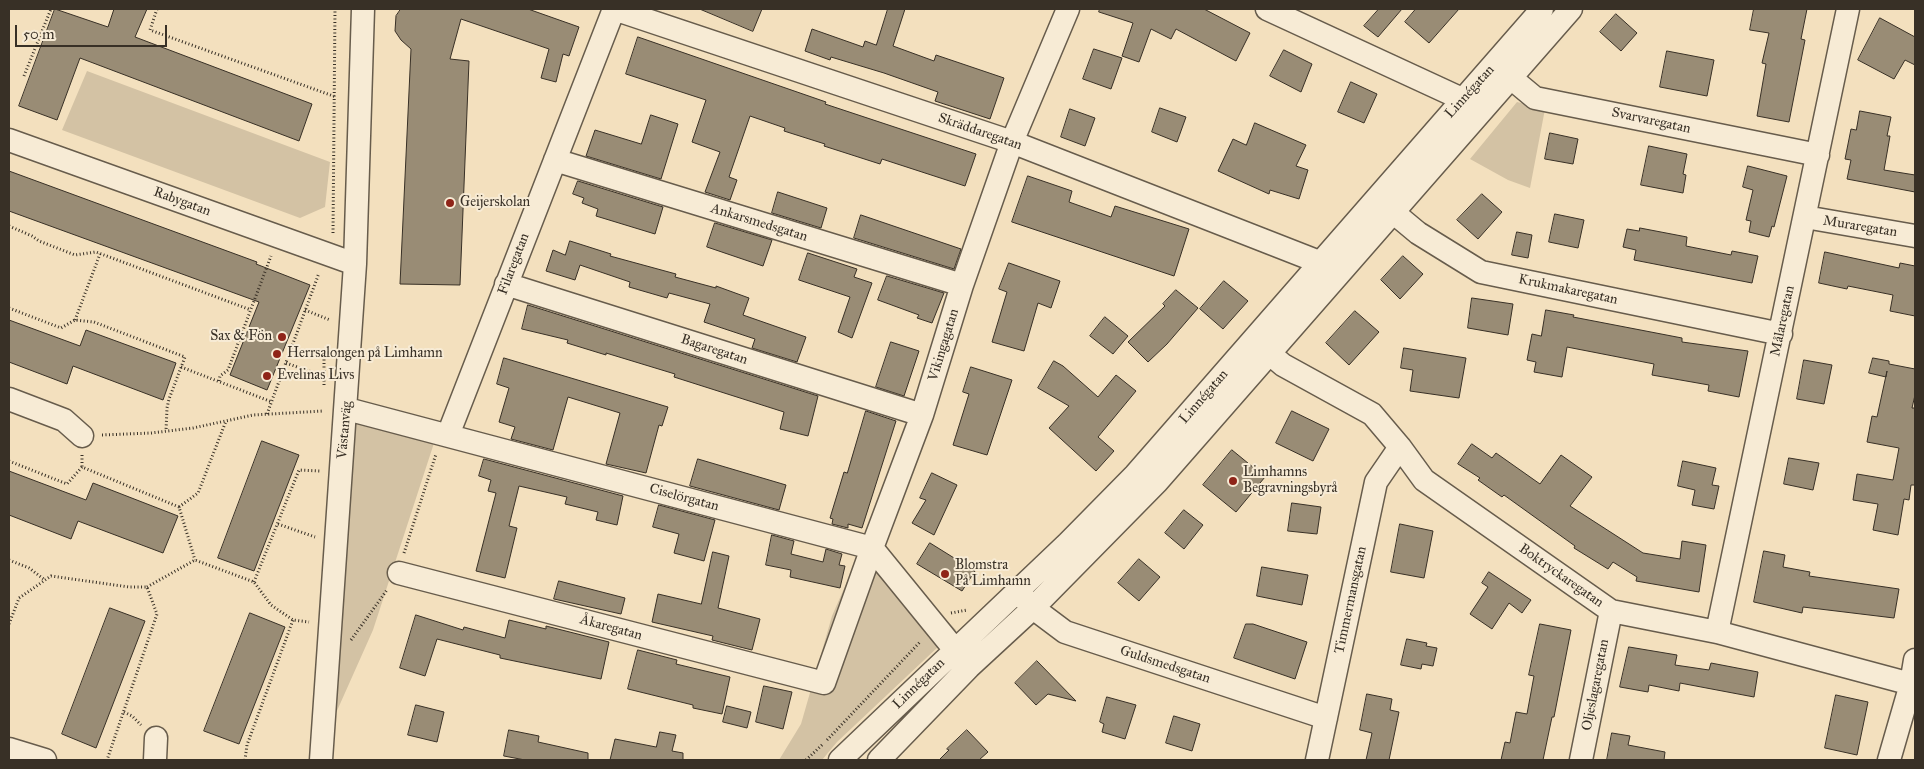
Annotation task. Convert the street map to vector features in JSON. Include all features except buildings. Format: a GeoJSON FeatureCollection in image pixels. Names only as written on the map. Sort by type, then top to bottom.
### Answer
{"type":"FeatureCollection","features":[{"type":"Feature","properties":{"kind":"street","name":"Västanväg"},"geometry":{"type":"LineString","coordinates":[[322,760],[331,624],[330,471],[347,409],[355,264],[363,9]]}},
{"type":"Feature","properties":{"kind":"street","name":"Skräddaregatan"},"geometry":{"type":"LineString","coordinates":[[614,9],[1012,142],[1319,262],[1339,274]]}},
{"type":"Feature","properties":{"kind":"street","name":"Filaregatan"},"geometry":{"type":"LineString","coordinates":[[448,435],[614,9]]}},
{"type":"Feature","properties":{"kind":"street","name":"Vikingagatan"},"geometry":{"type":"LineString","coordinates":[[824,684],[872,548],[922,416],[962,285],[1012,142],[1068,9]]}},
{"type":"Feature","properties":{"kind":"street"},"geometry":{"type":"LineString","coordinates":[[1268,9],[1462,99]]}},
{"type":"Feature","properties":{"kind":"street","name":"Linnégatan"},"geometry":{"type":"LineString","coordinates":[[840,760],[962,659],[1034,608],[1133,508],[1339,274],[1423,146],[1462,99],[1504,70],[1542,9]]}},
{"type":"Feature","properties":{"kind":"street","name":"Linnégatan"},"geometry":{"type":"LineString","coordinates":[[879,760],[1017,591],[1135,475],[1319,262],[1385,205],[1504,70],[1571,9]]}},
{"type":"Feature","properties":{"kind":"street","name":"Målaregatan"},"geometry":{"type":"LineString","coordinates":[[1717,632],[1848,9]]}},
{"type":"Feature","properties":{"kind":"street","name":"Svarvaregatan"},"geometry":{"type":"LineString","coordinates":[[1504,70],[1535,98],[1818,155]]}},
{"type":"Feature","properties":{"kind":"street","name":"Rabygatan"},"geometry":{"type":"LineString","coordinates":[[9,140],[355,264]]}},
{"type":"Feature","properties":{"kind":"street","name":"Ankarsmedsgatan"},"geometry":{"type":"LineString","coordinates":[[555,160],[962,285]]}},
{"type":"Feature","properties":{"kind":"street","name":"Krukmakaregatan"},"geometry":{"type":"LineString","coordinates":[[1385,205],[1418,232],[1481,272],[1781,334]]}},
{"type":"Feature","properties":{"kind":"street","name":"Muraregatan"},"geometry":{"type":"LineString","coordinates":[[1805,217],[1915,236]]}},
{"type":"Feature","properties":{"kind":"street","name":"Bagaregatan"},"geometry":{"type":"LineString","coordinates":[[506,284],[922,416]]}},
{"type":"Feature","properties":{"kind":"street","name":"Boktryckaregatan"},"geometry":{"type":"LineString","coordinates":[[1270,354],[1283,365],[1372,414],[1400,447],[1424,480],[1611,611],[1717,632],[1911,684]]}},
{"type":"Feature","properties":{"kind":"street"},"geometry":{"type":"LineString","coordinates":[[9,399],[64,420],[82,436]]}},
{"type":"Feature","properties":{"kind":"street","name":"Ciselörgatan"},"geometry":{"type":"LineString","coordinates":[[347,409],[872,548]]}},
{"type":"Feature","properties":{"kind":"street","name":"Timmermansgatan"},"geometry":{"type":"LineString","coordinates":[[1317,760],[1376,482],[1400,447]]}},
{"type":"Feature","properties":{"kind":"street"},"geometry":{"type":"LineString","coordinates":[[872,548],[962,659]]}},
{"type":"Feature","properties":{"kind":"street","name":"Åkaregatan"},"geometry":{"type":"LineString","coordinates":[[398,573],[824,684]]}},
{"type":"Feature","properties":{"kind":"street","name":"Guldsmedsgatan"},"geometry":{"type":"LineString","coordinates":[[1017,591],[1034,608],[1065,632],[1326,718]]}},
{"type":"Feature","properties":{"kind":"street","name":"Oljeslagaregatan"},"geometry":{"type":"LineString","coordinates":[[1581,760],[1611,611]]}},
{"type":"Feature","properties":{"kind":"street"},"geometry":{"type":"LineString","coordinates":[[1889,760],[1911,684],[1915,660]]}},
{"type":"Feature","properties":{"kind":"street"},"geometry":{"type":"LineString","coordinates":[[155,760],[156,738]]}},
{"type":"Feature","properties":{"kind":"street"},"geometry":{"type":"LineString","coordinates":[[9,749],[45,760]]}},
{"type":"Feature","properties":{"kind":"path"},"geometry":{"type":"LineString","coordinates":[[24,76],[51,9]]}},
{"type":"Feature","properties":{"kind":"path"},"geometry":{"type":"LineString","coordinates":[[157,9],[150,30],[360,106]]}},
{"type":"Feature","properties":{"kind":"path"},"geometry":{"type":"LineString","coordinates":[[267,414],[305,310],[329,255],[335,9]]}},
{"type":"Feature","properties":{"kind":"path"},"geometry":{"type":"LineString","coordinates":[[9,226],[32,236],[38,241],[75,255],[96,252],[251,310]]}},
{"type":"Feature","properties":{"kind":"path"},"geometry":{"type":"LineString","coordinates":[[218,381],[220,376],[228,370],[279,237]]}},
{"type":"Feature","properties":{"kind":"path"},"geometry":{"type":"LineString","coordinates":[[75,320],[100,254]]}},
{"type":"Feature","properties":{"kind":"path"},"geometry":{"type":"LineString","coordinates":[[9,308],[61,328],[75,320],[94,322],[185,356],[166,408],[166,431]]}},
{"type":"Feature","properties":{"kind":"path"},"geometry":{"type":"LineString","coordinates":[[305,310],[330,320]]}},
{"type":"Feature","properties":{"kind":"path"},"geometry":{"type":"LineString","coordinates":[[330,310],[330,329]]}},
{"type":"Feature","properties":{"kind":"path"},"geometry":{"type":"LineString","coordinates":[[324,389],[324,354],[330,339]]}},
{"type":"Feature","properties":{"kind":"path"},"geometry":{"type":"LineString","coordinates":[[286,363],[324,376]]}},
{"type":"Feature","properties":{"kind":"path"},"geometry":{"type":"LineString","coordinates":[[181,367],[272,402]]}},
{"type":"Feature","properties":{"kind":"path"},"geometry":{"type":"LineString","coordinates":[[324,411],[325,404]]}},
{"type":"Feature","properties":{"kind":"path"},"geometry":{"type":"LineString","coordinates":[[82,436],[193,428],[253,415],[347,409]]}},
{"type":"Feature","properties":{"kind":"path"},"geometry":{"type":"LineString","coordinates":[[179,507],[198,493],[226,421]]}},
{"type":"Feature","properties":{"kind":"path"},"geometry":{"type":"LineString","coordinates":[[9,461],[67,484],[82,467],[179,507]]}},
{"type":"Feature","properties":{"kind":"path"},"geometry":{"type":"LineString","coordinates":[[254,582],[299,470],[330,471]]}},
{"type":"Feature","properties":{"kind":"path"},"geometry":{"type":"LineString","coordinates":[[319,480],[330,471]]}},
{"type":"Feature","properties":{"kind":"path"},"geometry":{"type":"LineString","coordinates":[[179,507],[195,560]]}},
{"type":"Feature","properties":{"kind":"path"},"geometry":{"type":"LineString","coordinates":[[278,524],[315,538],[316,528]]}},
{"type":"Feature","properties":{"kind":"path"},"geometry":{"type":"LineString","coordinates":[[9,560],[29,568],[46,580]]}},
{"type":"Feature","properties":{"kind":"path"},"geometry":{"type":"LineString","coordinates":[[9,624],[19,598],[51,576],[128,587],[147,587],[195,560],[254,582],[271,605],[293,620],[331,624]]}},
{"type":"Feature","properties":{"kind":"path"},"geometry":{"type":"LineString","coordinates":[[107,760],[157,614],[147,587]]}},
{"type":"Feature","properties":{"kind":"path"},"geometry":{"type":"LineString","coordinates":[[806,760],[935,626],[950,613],[970,610]]}},
{"type":"Feature","properties":{"kind":"path"},"geometry":{"type":"LineString","coordinates":[[308,632],[309,612]]}},
{"type":"Feature","properties":{"kind":"path"},"geometry":{"type":"LineString","coordinates":[[245,760],[247,745],[293,620]]}},
{"type":"Feature","properties":{"kind":"shaded area"},"geometry":{"type":"Polygon","coordinates":[[[87,71],[330,162],[325,207],[300,218],[62,130],[87,71]]]}},
{"type":"Feature","properties":{"kind":"shaded area"},"geometry":{"type":"Polygon","coordinates":[[[1517,102],[1545,109],[1530,188],[1508,180],[1470,159],[1517,102]]]}},
{"type":"Feature","properties":{"kind":"shaded area"},"geometry":{"type":"Polygon","coordinates":[[[355,421],[435,440],[373,630],[332,722],[355,421]]]}},
{"type":"Feature","properties":{"kind":"shaded area"},"geometry":{"type":"Polygon","coordinates":[[[866,538],[956,630],[837,742],[822,760],[779,760],[801,724],[832,616],[866,538]]]}},
{"type":"Feature","properties":{"kind":"place","name":"Geijerskolan"},"geometry":{"type":"Point","coordinates":[450,203]}},
{"type":"Feature","properties":{"kind":"place","name":"Sax & Fön"},"geometry":{"type":"Point","coordinates":[282,337]}},
{"type":"Feature","properties":{"kind":"place","name":"Herrsalongen på Limhamn"},"geometry":{"type":"Point","coordinates":[277,354]}},
{"type":"Feature","properties":{"kind":"place","name":"Evelinas Livs"},"geometry":{"type":"Point","coordinates":[267,376]}},
{"type":"Feature","properties":{"kind":"place","name":"Limhamns Begravningsbyrå"},"geometry":{"type":"Point","coordinates":[1233,481]}},
{"type":"Feature","properties":{"kind":"place","name":"Blomstra På Limhamn"},"geometry":{"type":"Point","coordinates":[945,574]}}]}
